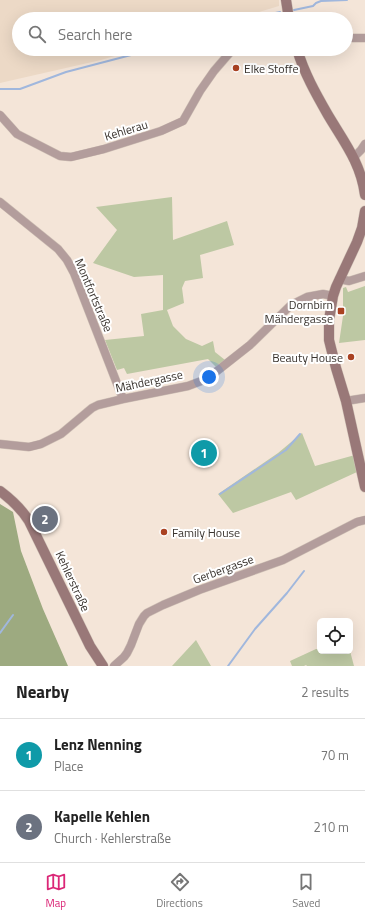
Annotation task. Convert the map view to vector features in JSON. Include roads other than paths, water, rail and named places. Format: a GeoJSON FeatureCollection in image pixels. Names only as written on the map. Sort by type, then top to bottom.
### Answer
{"type":"FeatureCollection","features":[{"type":"Feature","properties":{"kind":"main road"},"geometry":{"type":"LineString","coordinates":[[286,0],[288,12]]}},
{"type":"Feature","properties":{"kind":"main road"},"geometry":{"type":"LineString","coordinates":[[299,56],[313,89],[354,157],[362,180],[365,195]]}},
{"type":"Feature","properties":{"kind":"main road"},"geometry":{"type":"LineString","coordinates":[[365,211],[362,228],[357,242],[339,279],[333,296],[329,320],[329,340],[346,401],[365,487]]}},
{"type":"Feature","properties":{"kind":"main road","name":"Kehlerstraße"},"geometry":{"type":"LineString","coordinates":[[0,491],[19,507],[29,521],[90,646],[103,666]]}},
{"type":"Feature","properties":{"kind":"street"},"geometry":{"type":"LineString","coordinates":[[353,38],[365,38]]}},
{"type":"Feature","properties":{"kind":"street","name":"Kehlerau"},"geometry":{"type":"LineString","coordinates":[[0,115],[17,134],[60,156],[70,157],[104,149],[161,131],[183,121],[214,70],[227,56]]}},
{"type":"Feature","properties":{"kind":"street"},"geometry":{"type":"LineString","coordinates":[[354,157],[365,144]]}},
{"type":"Feature","properties":{"kind":"street","name":"Montfortstraße"},"geometry":{"type":"LineString","coordinates":[[0,202],[58,249],[67,260],[74,273],[123,399]]}},
{"type":"Feature","properties":{"kind":"street"},"geometry":{"type":"LineString","coordinates":[[339,279],[349,281],[365,276]]}},
{"type":"Feature","properties":{"kind":"street","name":"Mähdergasse"},"geometry":{"type":"LineString","coordinates":[[0,444],[29,447],[41,444],[61,434],[92,408],[98,405],[188,386],[204,380],[250,345],[291,305],[306,297],[323,294],[333,296]]}},
{"type":"Feature","properties":{"kind":"street"},"geometry":{"type":"LineString","coordinates":[[346,401],[365,398]]}},
{"type":"Feature","properties":{"kind":"street","name":"Gerbergasse"},"geometry":{"type":"LineString","coordinates":[[114,666],[127,653],[139,624],[147,613],[199,590],[283,560],[357,522],[365,520]]}},
{"type":"Feature","properties":{"kind":"waterway"},"geometry":{"type":"LineString","coordinates":[[294,10],[313,6],[321,1],[347,0]]}},
{"type":"Feature","properties":{"kind":"waterway"},"geometry":{"type":"LineString","coordinates":[[0,89],[20,89],[66,72],[127,56]]}},
{"type":"Feature","properties":{"kind":"waterway"},"geometry":{"type":"LineString","coordinates":[[220,494],[286,450],[300,434]]}},
{"type":"Feature","properties":{"kind":"waterway"},"geometry":{"type":"LineString","coordinates":[[228,666],[255,629],[287,593],[304,571]]}},
{"type":"Feature","properties":{"kind":"waterway"},"geometry":{"type":"LineString","coordinates":[[0,633],[13,615]]}},
{"type":"Feature","properties":{"kind":"place","name":"Elke Stoffe"},"geometry":{"type":"Point","coordinates":[236,68]}},
{"type":"Feature","properties":{"kind":"place","name":"Dornbirn Mähdergasse"},"geometry":{"type":"Point","coordinates":[341,311]}},
{"type":"Feature","properties":{"kind":"place","name":"Beauty House"},"geometry":{"type":"Point","coordinates":[351,357]}},
{"type":"Feature","properties":{"kind":"place","name":"Lenz Nenning"},"geometry":{"type":"Point","coordinates":[204,453]}},
{"type":"Feature","properties":{"kind":"place","name":"Kapelle Kehlen"},"geometry":{"type":"Point","coordinates":[45,519]}},
{"type":"Feature","properties":{"kind":"place","name":"Family House"},"geometry":{"type":"Point","coordinates":[164,532]}}]}
